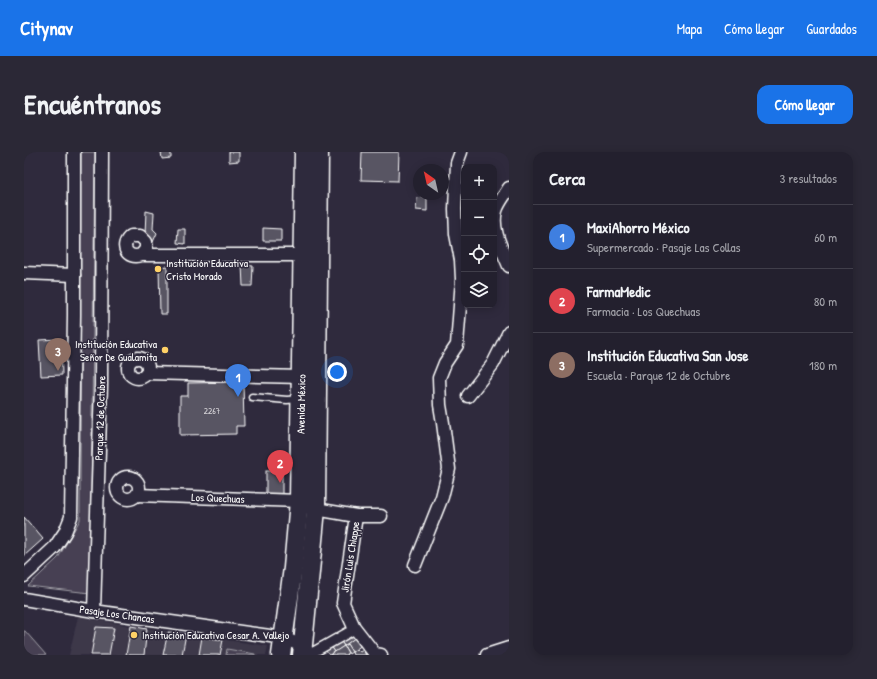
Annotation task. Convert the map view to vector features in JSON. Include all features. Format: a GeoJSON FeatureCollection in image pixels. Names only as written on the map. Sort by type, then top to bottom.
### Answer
{"type":"FeatureCollection","features":[{"type":"Feature","properties":{"kind":"main road","name":"Avenida México"},"geometry":{"type":"LineString","coordinates":[[282,647],[293,568],[299,501],[300,399],[302,377],[304,152]]}},
{"type":"Feature","properties":{"kind":"main road","name":"Avenida México"},"geometry":{"type":"LineString","coordinates":[[303,651],[316,509],[319,152]]}},
{"type":"Feature","properties":{"kind":"street"},"geometry":{"type":"LineString","coordinates":[[24,576],[55,547],[65,532],[71,517],[74,152]]}},
{"type":"Feature","properties":{"kind":"street","name":"Parque 12 de Octubre"},"geometry":{"type":"LineString","coordinates":[[94,611],[101,385],[102,152]]}},
{"type":"Feature","properties":{"kind":"street"},"geometry":{"type":"LineString","coordinates":[[415,565],[442,497],[449,469],[444,423],[440,406],[438,378],[445,363],[457,345],[462,279],[461,260],[456,234],[455,209],[457,163],[461,152]]}},
{"type":"Feature","properties":{"kind":"street"},"geometry":{"type":"LineString","coordinates":[[509,188],[496,210],[495,229],[509,266]]}},
{"type":"Feature","properties":{"kind":"street"},"geometry":{"type":"LineString","coordinates":[[141,256],[302,255]]}},
{"type":"Feature","properties":{"kind":"street"},"geometry":{"type":"LineString","coordinates":[[24,273],[74,275]]}},
{"type":"Feature","properties":{"kind":"street"},"geometry":{"type":"LineString","coordinates":[[468,396],[493,364],[509,332]]}},
{"type":"Feature","properties":{"kind":"street"},"geometry":{"type":"LineString","coordinates":[[147,373],[302,377]]}},
{"type":"Feature","properties":{"kind":"street","name":"Los Quechuas"},"geometry":{"type":"LineString","coordinates":[[137,495],[299,501]]}},
{"type":"Feature","properties":{"kind":"street"},"geometry":{"type":"LineString","coordinates":[[316,509],[356,516],[381,516]]}},
{"type":"Feature","properties":{"kind":"street","name":"Jirón Luis Chiappe"},"geometry":{"type":"LineString","coordinates":[[356,516],[343,604],[354,627],[375,654],[381,655]]}},
{"type":"Feature","properties":{"kind":"street","name":"Pasaje Los Chancas"},"geometry":{"type":"LineString","coordinates":[[24,599],[303,651]]}},
{"type":"Feature","properties":{"kind":"street"},"geometry":{"type":"LineString","coordinates":[[303,651],[312,653],[351,631],[354,627]]}},
{"type":"Feature","properties":{"kind":"street"},"geometry":{"type":"LineString","coordinates":[[487,655],[509,648]]}},
{"type":"Feature","properties":{"kind":"lane"},"geometry":{"type":"LineString","coordinates":[[252,397],[287,400],[300,399]]}},
{"type":"Feature","properties":{"kind":"shaded area"},"geometry":{"type":"Polygon","coordinates":[[[81,152],[95,152],[90,593],[28,586],[58,558],[80,520],[81,152]]]}},
{"type":"Feature","properties":{"kind":"shaded area","name":"Institución Educativa Cesar A. Vallejo"},"geometry":{"type":"Polygon","coordinates":[[[78,616],[131,626],[268,646],[266,655],[69,655],[78,616]]]}},
{"type":"Feature","properties":{"kind":"shaded area"},"geometry":{"type":"Polygon","coordinates":[[[25,631],[46,655],[24,655],[25,631]]]}},
{"type":"Feature","properties":{"kind":"shaded area"},"geometry":{"type":"Polygon","coordinates":[[[227,649],[255,654],[255,655],[226,655],[227,649]]]}},
{"type":"Feature","properties":{"kind":"building"},"geometry":{"type":"Polygon","coordinates":[[[161,152],[171,152],[171,158],[162,159],[161,152]]]}},
{"type":"Feature","properties":{"kind":"building"},"geometry":{"type":"Polygon","coordinates":[[[229,152],[239,152],[239,161],[229,162],[229,152]]]}},
{"type":"Feature","properties":{"kind":"building"},"geometry":{"type":"Polygon","coordinates":[[[362,152],[399,152],[398,181],[361,180],[362,152]]]}},
{"type":"Feature","properties":{"kind":"building"},"geometry":{"type":"Polygon","coordinates":[[[417,200],[427,200],[427,211],[416,210],[417,200]]]}},
{"type":"Feature","properties":{"kind":"building"},"geometry":{"type":"Polygon","coordinates":[[[146,211],[154,213],[153,229],[157,233],[153,242],[145,234],[146,211]]]}},
{"type":"Feature","properties":{"kind":"building"},"geometry":{"type":"Polygon","coordinates":[[[263,228],[281,229],[281,241],[263,241],[263,228]]]}},
{"type":"Feature","properties":{"kind":"building"},"geometry":{"type":"Polygon","coordinates":[[[178,229],[185,229],[185,244],[177,243],[178,229]]]}},
{"type":"Feature","properties":{"kind":"building"},"geometry":{"type":"Polygon","coordinates":[[[242,265],[253,266],[252,286],[243,286],[242,265]]]}},
{"type":"Feature","properties":{"kind":"building"},"geometry":{"type":"Polygon","coordinates":[[[167,266],[167,314],[160,314],[159,267],[167,266]]]}},
{"type":"Feature","properties":{"kind":"building"},"geometry":{"type":"Polygon","coordinates":[[[61,339],[62,375],[41,376],[39,340],[61,339]]]}},
{"type":"Feature","properties":{"kind":"building"},"geometry":{"type":"Polygon","coordinates":[[[243,382],[244,426],[236,426],[236,434],[180,435],[180,396],[188,396],[188,383],[243,382]]]}},
{"type":"Feature","properties":{"kind":"building"},"geometry":{"type":"Polygon","coordinates":[[[266,471],[282,471],[282,495],[266,495],[266,471]]]}},
{"type":"Feature","properties":{"kind":"building"},"geometry":{"type":"Polygon","coordinates":[[[24,517],[43,539],[24,556],[24,517]]]}},
{"type":"Feature","properties":{"kind":"building"},"geometry":{"type":"Polygon","coordinates":[[[131,626],[147,629],[144,655],[126,655],[131,626]]]}},
{"type":"Feature","properties":{"kind":"building"},"geometry":{"type":"Polygon","coordinates":[[[96,627],[114,628],[109,655],[91,655],[96,627]]]}},
{"type":"Feature","properties":{"kind":"building"},"geometry":{"type":"Polygon","coordinates":[[[352,631],[356,637],[344,646],[340,640],[352,631]]]}},
{"type":"Feature","properties":{"kind":"building"},"geometry":{"type":"Polygon","coordinates":[[[168,632],[186,634],[182,655],[163,655],[168,632]]]}},
{"type":"Feature","properties":{"kind":"building"},"geometry":{"type":"Polygon","coordinates":[[[202,637],[223,640],[220,655],[199,655],[202,637]]]}},
{"type":"Feature","properties":{"kind":"building"},"geometry":{"type":"Polygon","coordinates":[[[356,637],[362,645],[352,652],[347,644],[356,637]]]}},
{"type":"Feature","properties":{"kind":"building"},"geometry":{"type":"Polygon","coordinates":[[[340,640],[344,646],[335,652],[331,646],[340,640]]]}},
{"type":"Feature","properties":{"kind":"building"},"geometry":{"type":"Polygon","coordinates":[[[347,644],[352,652],[349,654],[344,646],[347,644]]]}},
{"type":"Feature","properties":{"kind":"building"},"geometry":{"type":"Polygon","coordinates":[[[331,646],[335,652],[329,655],[325,650],[331,646]]]}},
{"type":"Feature","properties":{"kind":"building"},"geometry":{"type":"Polygon","coordinates":[[[344,646],[348,653],[346,654],[347,655],[330,655],[344,646]]]}},
{"type":"Feature","properties":{"kind":"building"},"geometry":{"type":"Polygon","coordinates":[[[357,649],[360,652],[363,650],[366,655],[353,655],[352,652],[357,649]]]}},
{"type":"Feature","properties":{"kind":"place","name":"Institución Educativa Cristo Morado"},"geometry":{"type":"Point","coordinates":[158,269]}},
{"type":"Feature","properties":{"kind":"place","name":"Institución Educativa Señor De Gualamita"},"geometry":{"type":"Point","coordinates":[165,350]}},
{"type":"Feature","properties":{"kind":"place","name":"Institución Educativa San Jose"},"geometry":{"type":"Point","coordinates":[58,371]}},
{"type":"Feature","properties":{"kind":"place","name":"MaxiAhorro México"},"geometry":{"type":"Point","coordinates":[238,397]}},
{"type":"Feature","properties":{"kind":"place","name":"FarmaMedic"},"geometry":{"type":"Point","coordinates":[280,483]}},
{"type":"Feature","properties":{"kind":"place","name":"Institución Educativa Cesar A. Vallejo"},"geometry":{"type":"Point","coordinates":[134,635]}}]}
